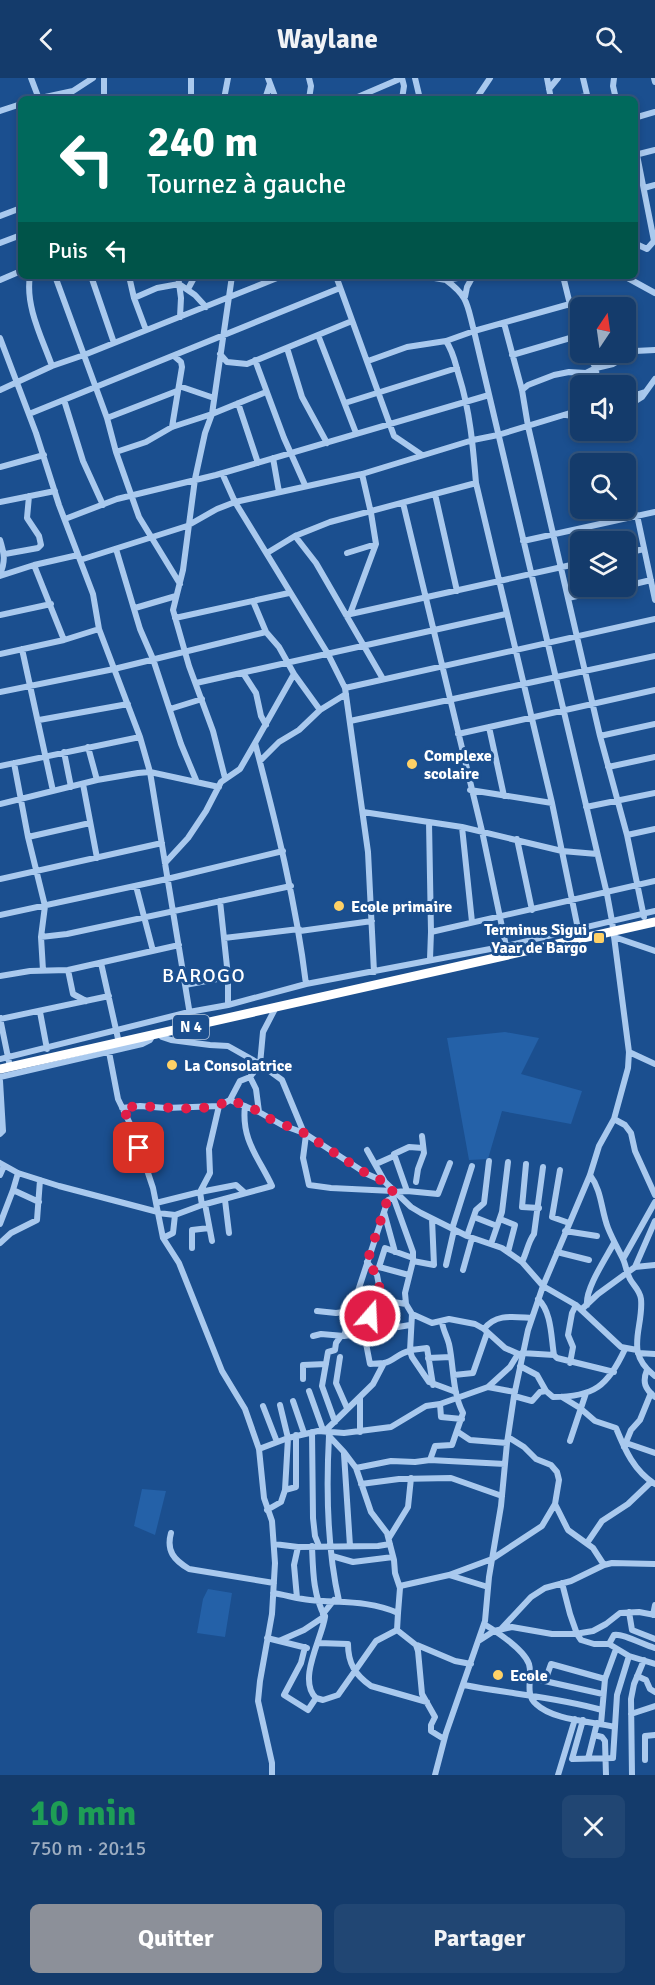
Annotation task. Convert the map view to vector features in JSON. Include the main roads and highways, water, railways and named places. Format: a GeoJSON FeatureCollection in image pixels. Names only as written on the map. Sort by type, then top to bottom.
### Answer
{"type":"FeatureCollection","features":[{"type":"Feature","properties":{"kind":"highway","name":"N 4"},"geometry":{"type":"LineString","coordinates":[[0,1069],[9,1062],[192,1027],[648,920]]}},
{"type":"Feature","properties":{"kind":"place","name":"Complexe scolaire"},"geometry":{"type":"Point","coordinates":[412,764]}},
{"type":"Feature","properties":{"kind":"place","name":"Ecole primaire"},"geometry":{"type":"Point","coordinates":[339,906]}},
{"type":"Feature","properties":{"kind":"place","name":"Terminus Sigui Yaar de Bargo"},"geometry":{"type":"Point","coordinates":[599,938]}},
{"type":"Feature","properties":{"kind":"place","name":"La Consolatrice"},"geometry":{"type":"Point","coordinates":[172,1065]}},
{"type":"Feature","properties":{"kind":"place","name":"Ecole"},"geometry":{"type":"Point","coordinates":[498,1675]}},
{"type":"Feature","properties":{"kind":"district","name":"BAROGO"},"geometry":{"type":"Point","coordinates":[204,975]}}]}
